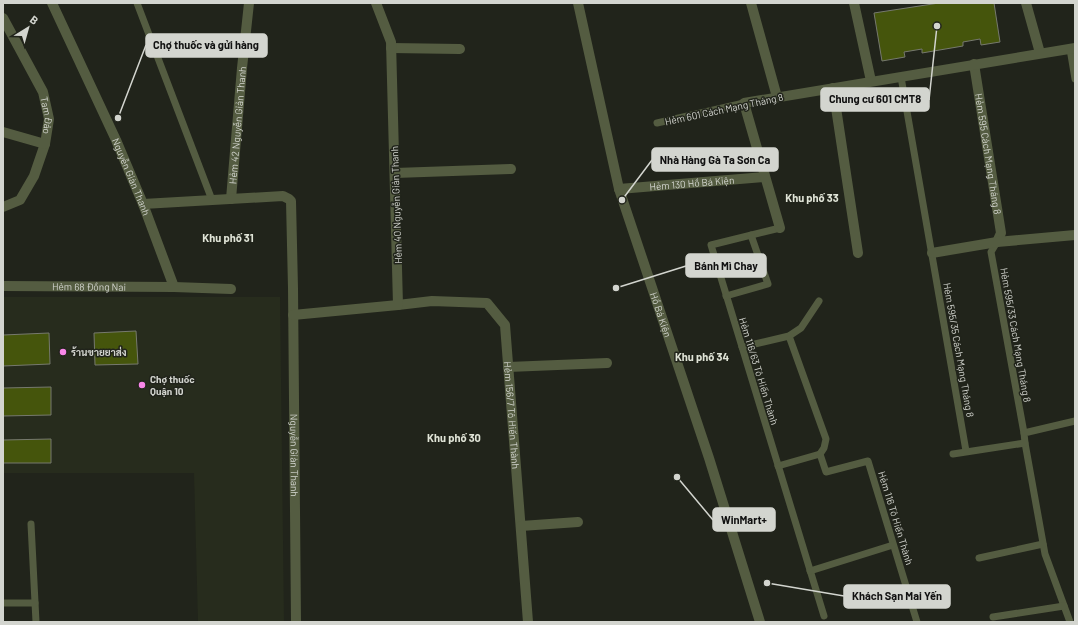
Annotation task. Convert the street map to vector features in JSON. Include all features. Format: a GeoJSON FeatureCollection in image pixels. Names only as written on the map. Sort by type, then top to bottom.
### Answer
{"type":"FeatureCollection","features":[{"type":"Feature","properties":{"kind":"street","name":"Nguyễn Giàn Thanh"},"geometry":{"type":"LineString","coordinates":[[52,3],[116,140],[143,204],[174,287]]}},
{"type":"Feature","properties":{"kind":"street","name":"Hẻm 42 Nguyễn Giản Thanh"},"geometry":{"type":"LineString","coordinates":[[231,199],[249,3]]}},
{"type":"Feature","properties":{"kind":"street","name":"Hẻm 40 Nguyễn Giản Thanh"},"geometry":{"type":"LineString","coordinates":[[376,3],[391,42],[398,305]]}},
{"type":"Feature","properties":{"kind":"street","name":"Hồ Bá Kiện"},"geometry":{"type":"LineString","coordinates":[[578,3],[619,189],[709,458],[760,622]]}},
{"type":"Feature","properties":{"kind":"street"},"geometry":{"type":"LineString","coordinates":[[751,3],[777,97]]}},
{"type":"Feature","properties":{"kind":"street"},"geometry":{"type":"LineString","coordinates":[[854,3],[871,81]]}},
{"type":"Feature","properties":{"kind":"street"},"geometry":{"type":"LineString","coordinates":[[1026,3],[1040,53]]}},
{"type":"Feature","properties":{"kind":"street","name":"Tam Đảo"},"geometry":{"type":"LineString","coordinates":[[3,18],[43,92],[49,119],[45,144],[34,176],[20,200],[3,207]]}},
{"type":"Feature","properties":{"kind":"street"},"geometry":{"type":"LineString","coordinates":[[391,48],[460,49]]}},
{"type":"Feature","properties":{"kind":"street","name":"Hẻm 601 Cách Mạng Tháng 8"},"geometry":{"type":"LineString","coordinates":[[744,103],[1072,48]]}},
{"type":"Feature","properties":{"kind":"street","name":"Hẻm 595 Cách Mạng Tháng 8"},"geometry":{"type":"LineString","coordinates":[[974,64],[1001,233],[997,242]]}},
{"type":"Feature","properties":{"kind":"street"},"geometry":{"type":"LineString","coordinates":[[833,88],[858,253]]}},
{"type":"Feature","properties":{"kind":"street"},"geometry":{"type":"LineString","coordinates":[[744,103],[780,228]]}},
{"type":"Feature","properties":{"kind":"street"},"geometry":{"type":"LineString","coordinates":[[3,132],[45,144]]}},
{"type":"Feature","properties":{"kind":"street"},"geometry":{"type":"LineString","coordinates":[[395,174],[511,169]]}},
{"type":"Feature","properties":{"kind":"street","name":"Hẻm 130 Hồ Bá Kiện"},"geometry":{"type":"LineString","coordinates":[[619,189],[765,177]]}},
{"type":"Feature","properties":{"kind":"street","name":"Hẻm 42 Nguyễn Giản Thanh"},"geometry":{"type":"LineString","coordinates":[[143,204],[283,196],[289,198],[291,204],[293,288]]}},
{"type":"Feature","properties":{"kind":"street"},"geometry":{"type":"LineString","coordinates":[[932,253],[997,242],[1075,235]]}},
{"type":"Feature","properties":{"kind":"street","name":"Hẻm 68 Đồng Nai"},"geometry":{"type":"LineString","coordinates":[[3,286],[174,287],[231,289]]}},
{"type":"Feature","properties":{"kind":"street","name":"Nguyễn Giàn Thanh"},"geometry":{"type":"LineString","coordinates":[[293,288],[296,622]]}},
{"type":"Feature","properties":{"kind":"street","name":"Hẻm 156/7 Tô Hiến Thành"},"geometry":{"type":"LineString","coordinates":[[398,305],[432,301],[487,303],[505,325],[528,622]]}},
{"type":"Feature","properties":{"kind":"street"},"geometry":{"type":"LineString","coordinates":[[293,315],[398,305]]}},
{"type":"Feature","properties":{"kind":"street"},"geometry":{"type":"LineString","coordinates":[[508,367],[607,363]]}},
{"type":"Feature","properties":{"kind":"street"},"geometry":{"type":"LineString","coordinates":[[521,526],[578,522]]}},
{"type":"Feature","properties":{"kind":"lane"},"geometry":{"type":"LineString","coordinates":[[137,3],[212,200]]}},
{"type":"Feature","properties":{"kind":"lane"},"geometry":{"type":"LineString","coordinates":[[1072,48],[1075,79]]}},
{"type":"Feature","properties":{"kind":"lane"},"geometry":{"type":"LineString","coordinates":[[901,77],[932,253]]}},
{"type":"Feature","properties":{"kind":"lane","name":"Hẻm 601 Cách Mạng Tháng 8"},"geometry":{"type":"LineString","coordinates":[[657,123],[744,103]]}},
{"type":"Feature","properties":{"kind":"lane","name":"Hẻm 116/63 Tô Hiến Thành"},"geometry":{"type":"LineString","coordinates":[[780,228],[711,245],[824,616]]}},
{"type":"Feature","properties":{"kind":"lane"},"geometry":{"type":"LineString","coordinates":[[726,296],[768,284],[751,235]]}},
{"type":"Feature","properties":{"kind":"lane","name":"Hẻm 595/33 Cách Mạng Tháng 8"},"geometry":{"type":"LineString","coordinates":[[997,242],[991,252],[1045,554],[1070,622]]}},
{"type":"Feature","properties":{"kind":"lane","name":"Hẻm 595/35 Cách Mạng Tháng 8"},"geometry":{"type":"LineString","coordinates":[[932,253],[966,451]]}},
{"type":"Feature","properties":{"kind":"lane"},"geometry":{"type":"LineString","coordinates":[[742,348],[789,336],[801,328],[819,301]]}},
{"type":"Feature","properties":{"kind":"lane"},"geometry":{"type":"LineString","coordinates":[[778,466],[820,454],[824,448],[826,439],[789,336]]}},
{"type":"Feature","properties":{"kind":"lane"},"geometry":{"type":"LineString","coordinates":[[1024,433],[1075,421]]}},
{"type":"Feature","properties":{"kind":"lane"},"geometry":{"type":"LineString","coordinates":[[953,454],[1025,443]]}},
{"type":"Feature","properties":{"kind":"lane","name":"Hẻm 116 Tô Hiến Thành"},"geometry":{"type":"LineString","coordinates":[[820,454],[826,472],[868,461],[917,622]]}},
{"type":"Feature","properties":{"kind":"lane"},"geometry":{"type":"LineString","coordinates":[[31,524],[36,622]]}},
{"type":"Feature","properties":{"kind":"lane"},"geometry":{"type":"LineString","coordinates":[[979,558],[1044,544]]}},
{"type":"Feature","properties":{"kind":"lane"},"geometry":{"type":"LineString","coordinates":[[810,571],[893,545]]}},
{"type":"Feature","properties":{"kind":"lane"},"geometry":{"type":"LineString","coordinates":[[3,603],[35,603]]}},
{"type":"Feature","properties":{"kind":"lane"},"geometry":{"type":"LineString","coordinates":[[993,617],[1064,606]]}},
{"type":"Feature","properties":{"kind":"shaded area","name":"Chợ thuốc Quận 10"},"geometry":{"type":"Polygon","coordinates":[[[3,297],[280,297],[284,622],[198,622],[194,473],[3,473],[3,297]]]}},
{"type":"Feature","properties":{"kind":"building"},"geometry":{"type":"Polygon","coordinates":[[[939,3],[994,3],[1000,42],[981,45],[980,39],[963,42],[963,46],[922,53],[922,49],[904,52],[905,57],[882,61],[874,13],[939,3]]]}},
{"type":"Feature","properties":{"kind":"building"},"geometry":{"type":"Polygon","coordinates":[[[136,331],[138,364],[95,365],[94,333],[136,331]]]}},
{"type":"Feature","properties":{"kind":"building"},"geometry":{"type":"Polygon","coordinates":[[[49,333],[50,364],[3,366],[3,335],[49,333]]]}},
{"type":"Feature","properties":{"kind":"building"},"geometry":{"type":"Polygon","coordinates":[[[51,387],[51,415],[3,416],[3,388],[51,387]]]}},
{"type":"Feature","properties":{"kind":"building"},"geometry":{"type":"Polygon","coordinates":[[[51,439],[51,463],[3,463],[3,440],[51,439]]]}},
{"type":"Feature","properties":{"kind":"place","name":"Chung cư 601 CMT8"},"geometry":{"type":"Point","coordinates":[937,26]}},
{"type":"Feature","properties":{"kind":"place","name":"Chợ thuốc và gửi hàng"},"geometry":{"type":"Point","coordinates":[118,118]}},
{"type":"Feature","properties":{"kind":"place","name":"Nhà Hàng Gà Ta Sơn Ca"},"geometry":{"type":"Point","coordinates":[622,200]}},
{"type":"Feature","properties":{"kind":"place","name":"Bánh Mì Chay"},"geometry":{"type":"Point","coordinates":[616,288]}},
{"type":"Feature","properties":{"kind":"place","name":"ร้านขายยาส่ง"},"geometry":{"type":"Point","coordinates":[63,352]}},
{"type":"Feature","properties":{"kind":"place","name":"Chợ thuốc Quận 10"},"geometry":{"type":"Point","coordinates":[142,385]}},
{"type":"Feature","properties":{"kind":"place","name":"WinMart+"},"geometry":{"type":"Point","coordinates":[677,477]}},
{"type":"Feature","properties":{"kind":"place","name":"Khách Sạn Mai Yến"},"geometry":{"type":"Point","coordinates":[767,583]}},
{"type":"Feature","properties":{"kind":"district","name":"Khu phố 33"},"geometry":{"type":"Point","coordinates":[812,197]}},
{"type":"Feature","properties":{"kind":"district","name":"Khu phố 31"},"geometry":{"type":"Point","coordinates":[228,237]}},
{"type":"Feature","properties":{"kind":"district","name":"Khu phố 34"},"geometry":{"type":"Point","coordinates":[702,356]}},
{"type":"Feature","properties":{"kind":"district","name":"Khu phố 30"},"geometry":{"type":"Point","coordinates":[454,437]}}]}
